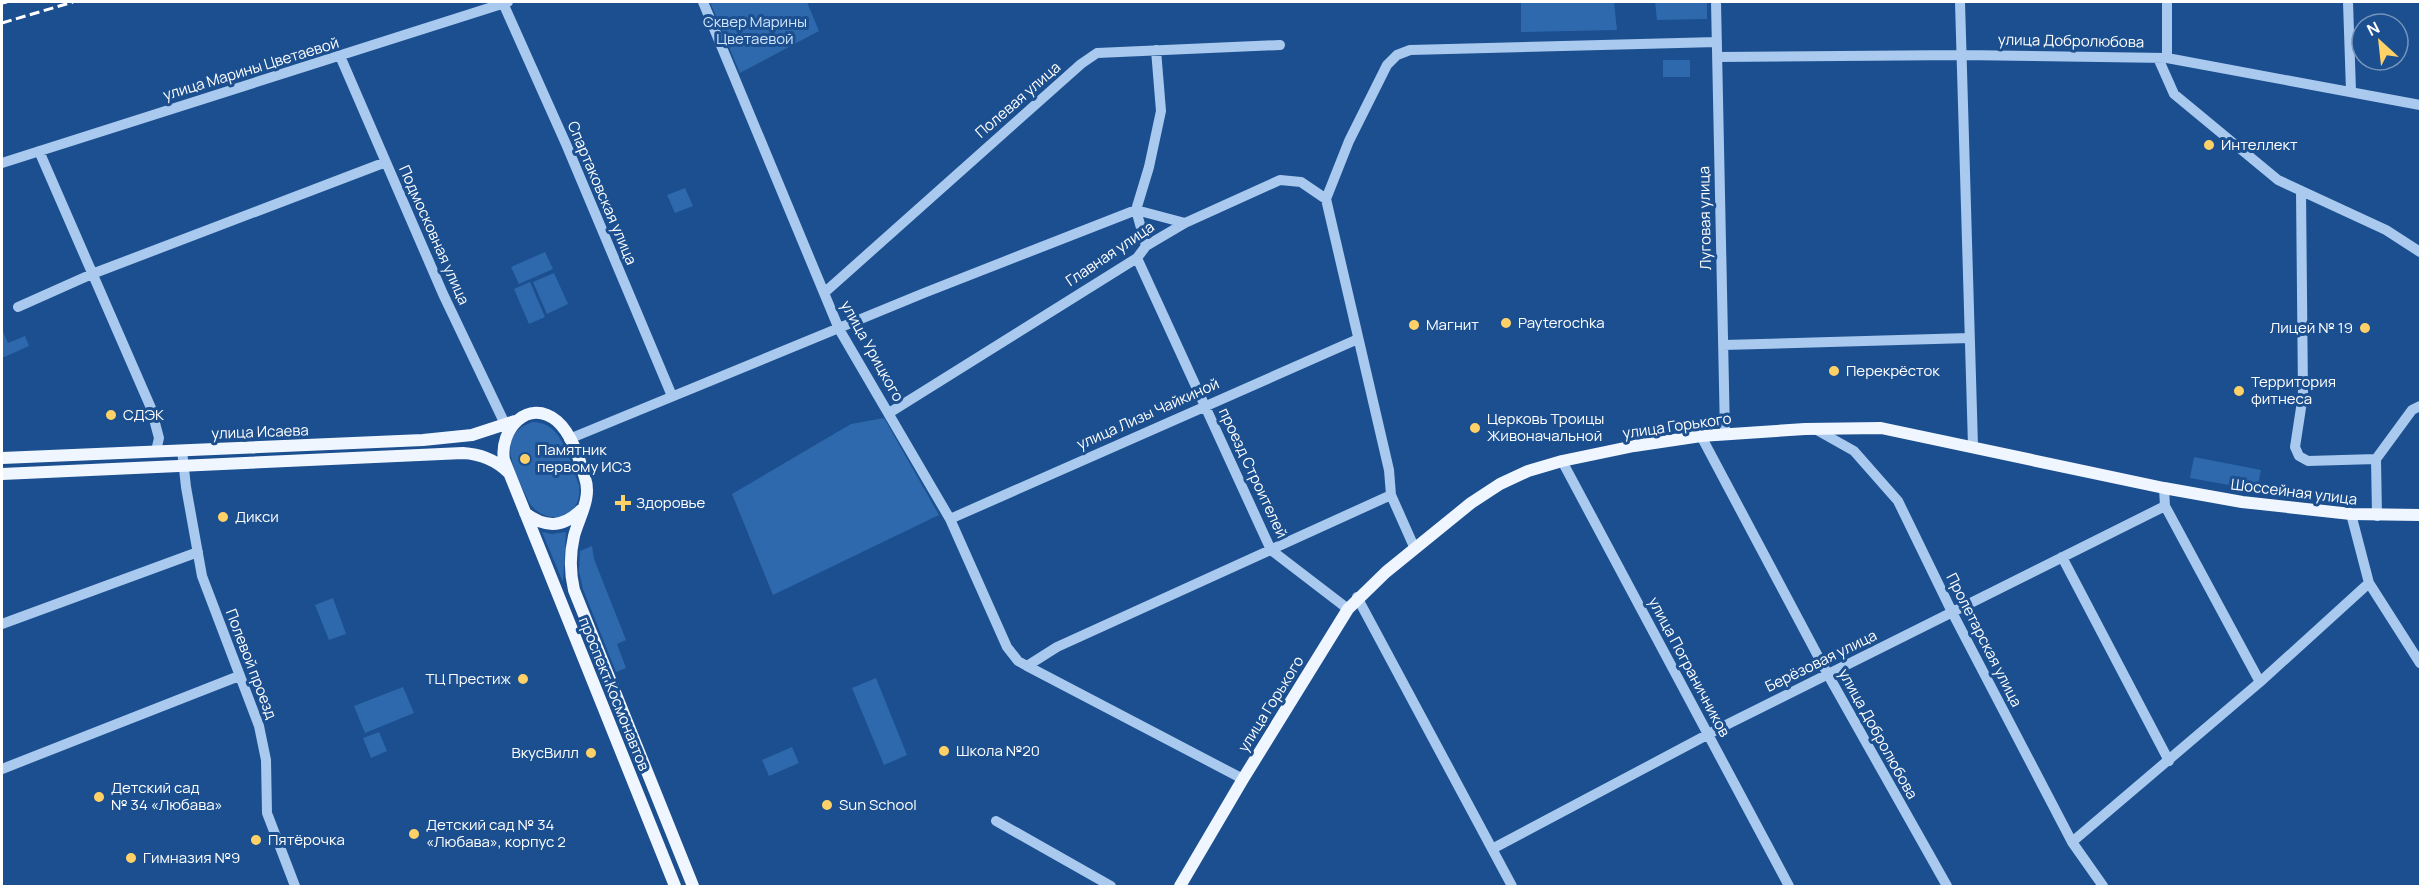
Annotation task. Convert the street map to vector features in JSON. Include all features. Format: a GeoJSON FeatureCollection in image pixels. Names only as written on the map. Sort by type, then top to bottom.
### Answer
{"type":"FeatureCollection","features":[{"type":"Feature","properties":{"kind":"main road","name":"проспект Космонавтов"},"geometry":{"type":"LineString","coordinates":[[675,886],[504,460],[503,444],[511,422],[532,414],[549,417],[557,422],[569,439],[588,487],[572,552],[571,579],[693,886]]}},
{"type":"Feature","properties":{"kind":"main road","name":"улица Исаева"},"geometry":{"type":"LineString","coordinates":[[2,458],[439,439],[472,435],[511,422]]}},
{"type":"Feature","properties":{"kind":"main road","name":"улица Горького"},"geometry":{"type":"LineString","coordinates":[[1180,886],[1347,609],[1357,597],[1471,503],[1500,484],[1528,471],[1562,461],[1634,446],[1701,436],[1815,429],[1881,428],[2164,488]]}},
{"type":"Feature","properties":{"kind":"main road","name":"улица Исаева"},"geometry":{"type":"LineString","coordinates":[[2,474],[463,453],[496,462],[509,474]]}},
{"type":"Feature","properties":{"kind":"main road","name":"Шоссейная улица"},"geometry":{"type":"LineString","coordinates":[[2164,488],[2242,502],[2350,514],[2421,515]]}},
{"type":"Feature","properties":{"kind":"main road"},"geometry":{"type":"LineString","coordinates":[[525,513],[543,523],[558,525],[573,518],[582,510]]}},
{"type":"Feature","properties":{"kind":"street","name":"улица Марины Цветаевой"},"geometry":{"type":"LineString","coordinates":[[2,163],[506,2]]}},
{"type":"Feature","properties":{"kind":"street","name":"Спартаковская улица"},"geometry":{"type":"LineString","coordinates":[[506,2],[672,396]]}},
{"type":"Feature","properties":{"kind":"street","name":"улица Урицкого"},"geometry":{"type":"LineString","coordinates":[[703,2],[839,329],[951,519],[1007,646],[1018,661],[1243,779]]}},
{"type":"Feature","properties":{"kind":"street","name":"Луговая улица"},"geometry":{"type":"LineString","coordinates":[[1716,2],[1725,434]]}},
{"type":"Feature","properties":{"kind":"street"},"geometry":{"type":"LineString","coordinates":[[1960,2],[1973,446]]}},
{"type":"Feature","properties":{"kind":"street"},"geometry":{"type":"LineString","coordinates":[[2167,2],[2162,58],[2174,94],[2277,180],[2386,230],[2421,252]]}},
{"type":"Feature","properties":{"kind":"street"},"geometry":{"type":"LineString","coordinates":[[2348,2],[2351,91]]}},
{"type":"Feature","properties":{"kind":"street"},"geometry":{"type":"LineString","coordinates":[[1414,549],[1391,495],[1389,470],[1326,200],[1360,118],[1387,65],[1397,55],[1410,50],[1717,42]]}},
{"type":"Feature","properties":{"kind":"street","name":"Полевая улица"},"geometry":{"type":"LineString","coordinates":[[824,293],[1081,64],[1097,53],[1280,45]]}},
{"type":"Feature","properties":{"kind":"street"},"geometry":{"type":"LineString","coordinates":[[1146,246],[1136,210],[1149,167],[1161,111],[1156,50]]}},
{"type":"Feature","properties":{"kind":"street","name":"улица Добролюбова"},"geometry":{"type":"LineString","coordinates":[[1717,57],[1962,55],[2162,58],[2421,105]]}},
{"type":"Feature","properties":{"kind":"street","name":"Подмосковная улица"},"geometry":{"type":"LineString","coordinates":[[340,56],[456,323],[511,422]]}},
{"type":"Feature","properties":{"kind":"street"},"geometry":{"type":"LineString","coordinates":[[39,151],[151,408],[159,438],[156,451]]}},
{"type":"Feature","properties":{"kind":"street"},"geometry":{"type":"LineString","coordinates":[[18,308],[92,274],[386,162]]}},
{"type":"Feature","properties":{"kind":"street","name":"Главная улица"},"geometry":{"type":"LineString","coordinates":[[889,413],[1137,258],[1146,246],[1185,223],[1280,180],[1301,182],[1326,200]]}},
{"type":"Feature","properties":{"kind":"street"},"geometry":{"type":"LineString","coordinates":[[2301,191],[2302,395],[2295,447],[2299,456],[2308,461],[2376,459]]}},
{"type":"Feature","properties":{"kind":"street"},"geometry":{"type":"LineString","coordinates":[[569,439],[924,293],[1136,210],[1185,223]]}},
{"type":"Feature","properties":{"kind":"street","name":"проезд Строителей"},"geometry":{"type":"LineString","coordinates":[[1137,258],[1272,550],[1347,609]]}},
{"type":"Feature","properties":{"kind":"street"},"geometry":{"type":"LineString","coordinates":[[1723,345],[1969,338]]}},
{"type":"Feature","properties":{"kind":"street","name":"улица Лизы Чайкиной"},"geometry":{"type":"LineString","coordinates":[[951,519],[1358,339]]}},
{"type":"Feature","properties":{"kind":"street"},"geometry":{"type":"LineString","coordinates":[[2378,516],[2376,459],[2412,410],[2421,406]]}},
{"type":"Feature","properties":{"kind":"street","name":"Пролетарская улица"},"geometry":{"type":"LineString","coordinates":[[1815,429],[1854,451],[1898,501],[1953,614],[2072,842],[2103,886]]}},
{"type":"Feature","properties":{"kind":"street","name":"улица Добролюбова"},"geometry":{"type":"LineString","coordinates":[[1701,436],[1827,673],[1947,886]]}},
{"type":"Feature","properties":{"kind":"street","name":"Полевой проезд"},"geometry":{"type":"LineString","coordinates":[[182,450],[202,576],[263,740],[266,760],[267,813],[295,886]]}},
{"type":"Feature","properties":{"kind":"street","name":"улица Пограничников"},"geometry":{"type":"LineString","coordinates":[[1562,461],[1789,886]]}},
{"type":"Feature","properties":{"kind":"street"},"geometry":{"type":"LineString","coordinates":[[2164,488],[2165,506],[2260,682]]}},
{"type":"Feature","properties":{"kind":"street"},"geometry":{"type":"LineString","coordinates":[[1027,666],[1057,647],[1391,495]]}},
{"type":"Feature","properties":{"kind":"street","name":"Берёзовая улица"},"geometry":{"type":"LineString","coordinates":[[1492,849],[1827,673],[1953,614],[2165,506]]}},
{"type":"Feature","properties":{"kind":"street"},"geometry":{"type":"LineString","coordinates":[[2350,514],[2369,583],[2421,663]]}},
{"type":"Feature","properties":{"kind":"street"},"geometry":{"type":"LineString","coordinates":[[2,624],[198,552]]}},
{"type":"Feature","properties":{"kind":"street"},"geometry":{"type":"LineString","coordinates":[[2062,557],[2169,761]]}},
{"type":"Feature","properties":{"kind":"street"},"geometry":{"type":"LineString","coordinates":[[2072,842],[2260,682],[2369,583]]}},
{"type":"Feature","properties":{"kind":"street"},"geometry":{"type":"LineString","coordinates":[[1357,597],[1512,886]]}},
{"type":"Feature","properties":{"kind":"street"},"geometry":{"type":"LineString","coordinates":[[2,769],[239,676]]}},
{"type":"Feature","properties":{"kind":"street"},"geometry":{"type":"LineString","coordinates":[[996,821],[1111,886]]}},
{"type":"Feature","properties":{"kind":"green space","name":"Сквер Марины Цветаевой"},"geometry":{"type":"Polygon","coordinates":[[[710,2],[807,2],[819,31],[740,73],[710,2]]]}},
{"type":"Feature","properties":{"kind":"green space"},"geometry":{"type":"Polygon","coordinates":[[[1521,2],[1614,2],[1617,30],[1521,32],[1521,2]]]}},
{"type":"Feature","properties":{"kind":"green space"},"geometry":{"type":"Polygon","coordinates":[[[1655,2],[1707,2],[1707,19],[1657,20],[1655,2]]]}},
{"type":"Feature","properties":{"kind":"green space"},"geometry":{"type":"Polygon","coordinates":[[[1663,60],[1690,60],[1690,77],[1663,77],[1663,60]]]}},
{"type":"Feature","properties":{"kind":"green space"},"geometry":{"type":"Polygon","coordinates":[[[685,188],[693,206],[675,213],[667,195],[685,188]]]}},
{"type":"Feature","properties":{"kind":"green space"},"geometry":{"type":"Polygon","coordinates":[[[545,252],[553,269],[519,284],[511,267],[545,252]]]}},
{"type":"Feature","properties":{"kind":"green space"},"geometry":{"type":"Polygon","coordinates":[[[554,273],[568,304],[547,314],[533,282],[554,273]]]}},
{"type":"Feature","properties":{"kind":"green space"},"geometry":{"type":"Polygon","coordinates":[[[530,282],[545,317],[529,324],[514,289],[530,282]]]}},
{"type":"Feature","properties":{"kind":"green space"},"geometry":{"type":"Polygon","coordinates":[[[2,329],[8,343],[25,336],[29,346],[2,358],[2,329]]]}},
{"type":"Feature","properties":{"kind":"green space"},"geometry":{"type":"Polygon","coordinates":[[[884,418],[939,515],[773,595],[732,494],[851,424],[884,418]]]}},
{"type":"Feature","properties":{"kind":"green space"},"geometry":{"type":"Polygon","coordinates":[[[533,422],[552,429],[558,436],[564,445],[579,485],[576,505],[563,516],[546,516],[530,504],[511,458],[510,447],[513,436],[520,428],[533,422]]]}},
{"type":"Feature","properties":{"kind":"green space"},"geometry":{"type":"Polygon","coordinates":[[[2194,457],[2261,470],[2257,490],[2190,478],[2194,457]]]}},
{"type":"Feature","properties":{"kind":"green space"},"geometry":{"type":"Polygon","coordinates":[[[542,532],[552,534],[566,532],[563,582],[542,532]]]}},
{"type":"Feature","properties":{"kind":"green space"},"geometry":{"type":"Polygon","coordinates":[[[592,546],[594,559],[626,640],[617,644],[626,668],[616,672],[583,589],[579,571],[580,551],[592,546]]]}},
{"type":"Feature","properties":{"kind":"green space"},"geometry":{"type":"Polygon","coordinates":[[[333,598],[346,634],[329,640],[315,605],[333,598]]]}},
{"type":"Feature","properties":{"kind":"green space"},"geometry":{"type":"Polygon","coordinates":[[[876,678],[907,755],[884,765],[852,688],[876,678]]]}},
{"type":"Feature","properties":{"kind":"green space"},"geometry":{"type":"Polygon","coordinates":[[[403,687],[414,713],[365,733],[354,706],[403,687]]]}},
{"type":"Feature","properties":{"kind":"green space"},"geometry":{"type":"Polygon","coordinates":[[[379,732],[387,751],[371,758],[363,738],[379,732]]]}},
{"type":"Feature","properties":{"kind":"green space"},"geometry":{"type":"Polygon","coordinates":[[[792,747],[799,763],[769,776],[762,760],[792,747]]]}},
{"type":"Feature","properties":{"kind":"railway"},"geometry":{"type":"LineString","coordinates":[[2,3],[7,2]]}},
{"type":"Feature","properties":{"kind":"railway"},"geometry":{"type":"LineString","coordinates":[[2,23],[73,2]]}},
{"type":"Feature","properties":{"kind":"place","name":"Интеллект"},"geometry":{"type":"Point","coordinates":[2209,145]}},
{"type":"Feature","properties":{"kind":"place","name":"Payterochka"},"geometry":{"type":"Point","coordinates":[1506,323]}},
{"type":"Feature","properties":{"kind":"place","name":"Магнит"},"geometry":{"type":"Point","coordinates":[1414,325]}},
{"type":"Feature","properties":{"kind":"place","name":"Лицей № 19"},"geometry":{"type":"Point","coordinates":[2365,328]}},
{"type":"Feature","properties":{"kind":"place","name":"Перекрёсток"},"geometry":{"type":"Point","coordinates":[1834,371]}},
{"type":"Feature","properties":{"kind":"place","name":"Территория фитнеса"},"geometry":{"type":"Point","coordinates":[2239,391]}},
{"type":"Feature","properties":{"kind":"place","name":"СДЭК"},"geometry":{"type":"Point","coordinates":[111,415]}},
{"type":"Feature","properties":{"kind":"place","name":"Церковь Троицы Живоначальной"},"geometry":{"type":"Point","coordinates":[1475,428]}},
{"type":"Feature","properties":{"kind":"place","name":"Памятник первому ИСЗ"},"geometry":{"type":"Point","coordinates":[525,459]}},
{"type":"Feature","properties":{"kind":"place","name":"Здоровье"},"geometry":{"type":"Point","coordinates":[623,503]}},
{"type":"Feature","properties":{"kind":"place","name":"Дикси"},"geometry":{"type":"Point","coordinates":[223,517]}},
{"type":"Feature","properties":{"kind":"place","name":"ТЦ Престиж"},"geometry":{"type":"Point","coordinates":[523,679]}},
{"type":"Feature","properties":{"kind":"place","name":"Школа №20"},"geometry":{"type":"Point","coordinates":[944,751]}},
{"type":"Feature","properties":{"kind":"place","name":"ВкусВилл"},"geometry":{"type":"Point","coordinates":[591,753]}},
{"type":"Feature","properties":{"kind":"place","name":"Детский сад № 34 «Любава»"},"geometry":{"type":"Point","coordinates":[99,797]}},
{"type":"Feature","properties":{"kind":"place","name":"Sun School"},"geometry":{"type":"Point","coordinates":[827,805]}},
{"type":"Feature","properties":{"kind":"place","name":"Детский сад № 34 «Любава», корпус 2"},"geometry":{"type":"Point","coordinates":[414,834]}},
{"type":"Feature","properties":{"kind":"place","name":"Пятёрочка"},"geometry":{"type":"Point","coordinates":[256,840]}},
{"type":"Feature","properties":{"kind":"place","name":"Гимназия №9"},"geometry":{"type":"Point","coordinates":[131,858]}}]}
